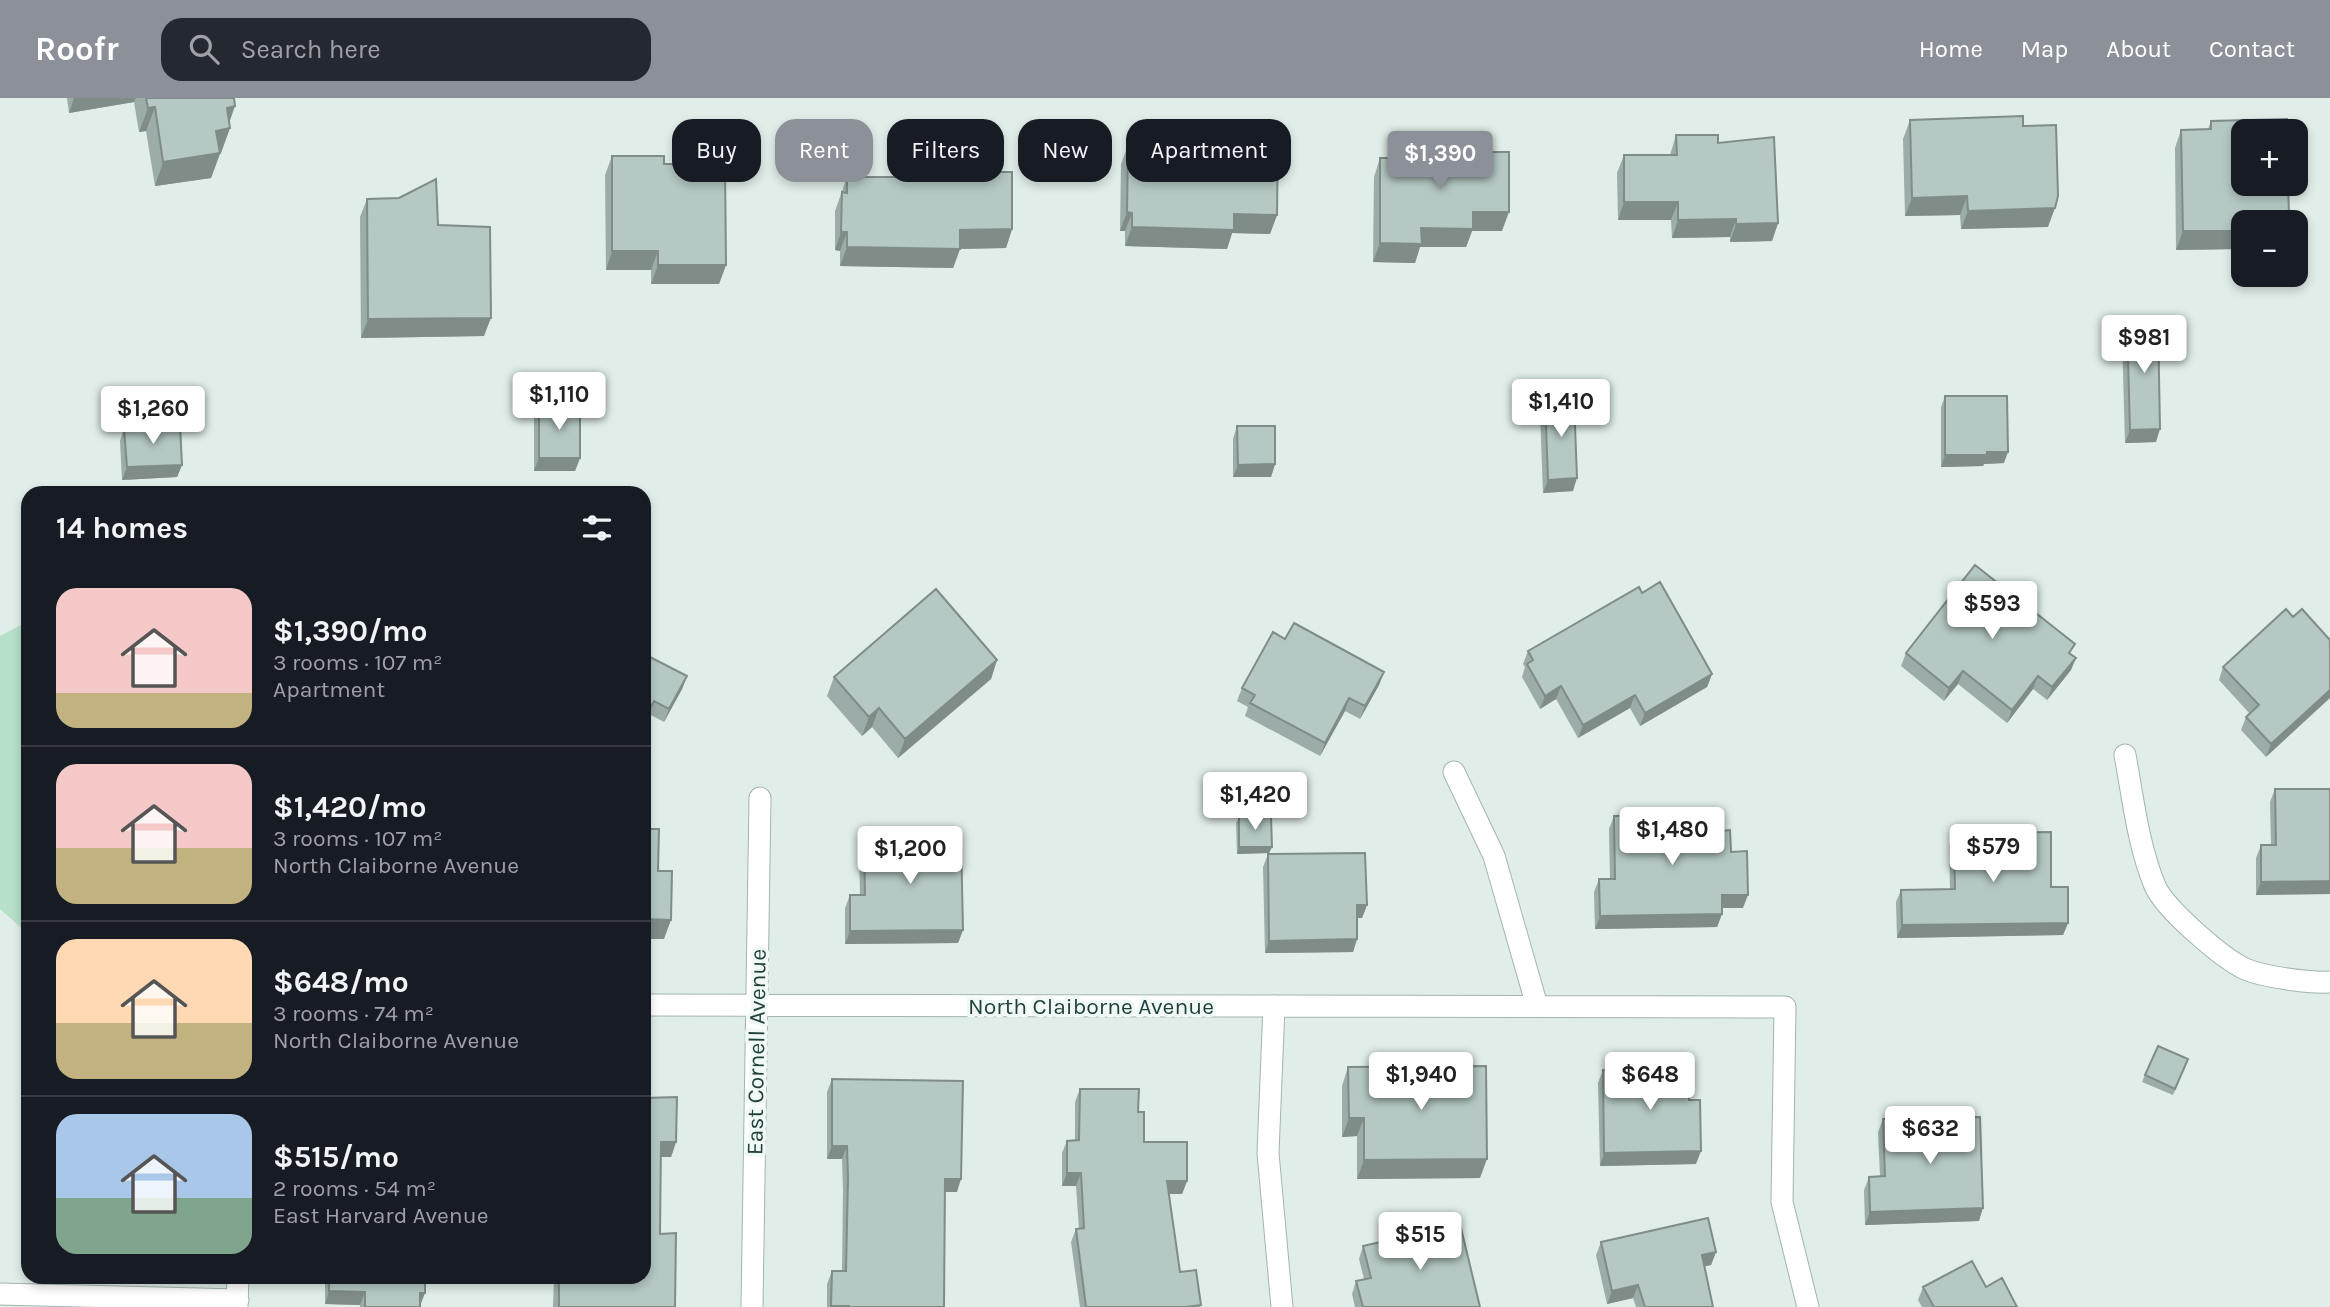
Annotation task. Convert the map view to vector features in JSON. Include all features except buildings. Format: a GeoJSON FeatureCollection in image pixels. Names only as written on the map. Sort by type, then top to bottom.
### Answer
{"type":"FeatureCollection","features":[{"type":"Feature","properties":{"kind":"street"},"geometry":{"type":"LineString","coordinates":[[2125,755],[2140,834],[2156,888],[2192,930],[2246,969],[2316,982],[2330,982]]}},
{"type":"Feature","properties":{"kind":"street"},"geometry":{"type":"LineString","coordinates":[[1454,772],[1494,856],[1537,1006]]}},
{"type":"Feature","properties":{"kind":"street","name":"East Cornell Avenue"},"geometry":{"type":"LineString","coordinates":[[752,1307],[760,798]]}},
{"type":"Feature","properties":{"kind":"street","name":"North Claiborne Avenue"},"geometry":{"type":"LineString","coordinates":[[651,1005],[1785,1007],[1782,1202],[1808,1307]]}},
{"type":"Feature","properties":{"kind":"street"},"geometry":{"type":"LineString","coordinates":[[1274,1006],[1268,1153],[1282,1307]]}},
{"type":"Feature","properties":{"kind":"street"},"geometry":{"type":"LineString","coordinates":[[0,1294],[237,1303],[238,1284]]}},
{"type":"Feature","properties":{"kind":"green space"},"geometry":{"type":"Polygon","coordinates":[[[21,625],[21,928],[0,909],[0,636],[21,625]]]}}]}
